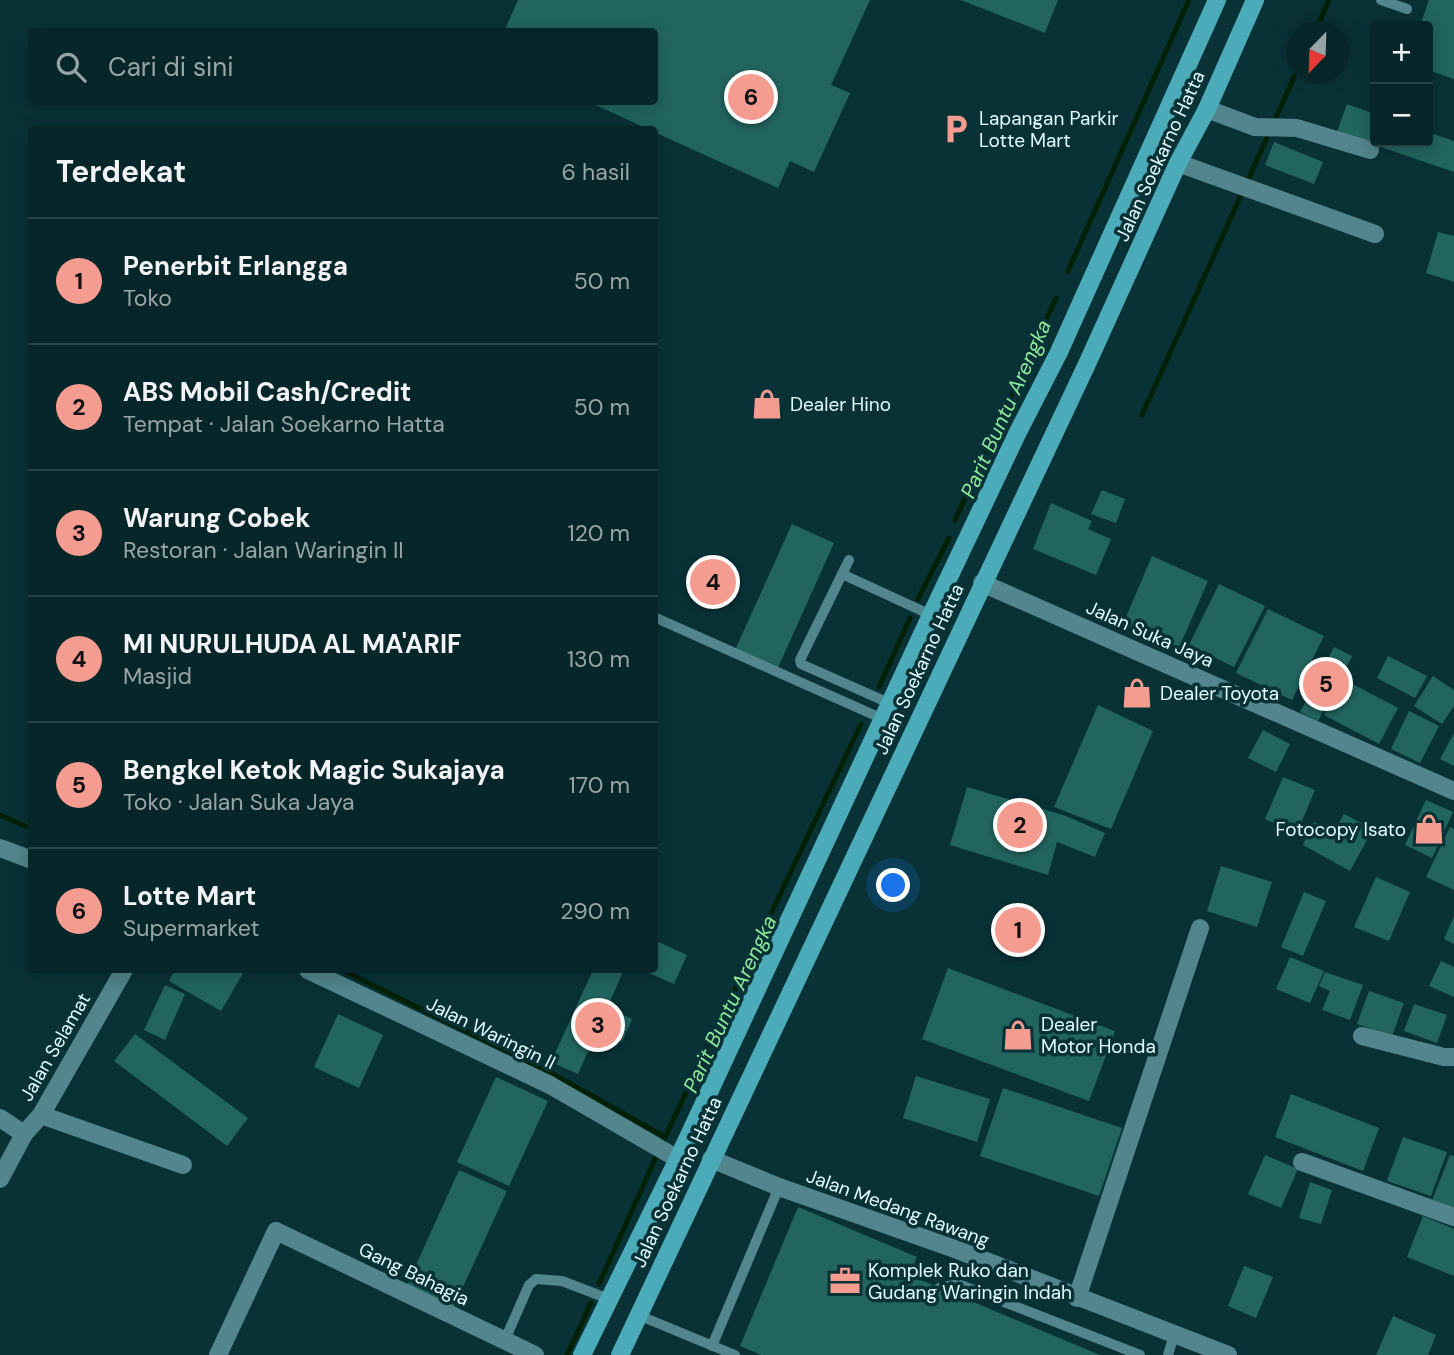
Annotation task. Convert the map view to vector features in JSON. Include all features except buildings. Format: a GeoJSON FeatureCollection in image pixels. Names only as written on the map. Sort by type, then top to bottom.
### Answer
{"type":"FeatureCollection","features":[{"type":"Feature","properties":{"kind":"main road","name":"Jalan Soekarno Hatta"},"geometry":{"type":"LineString","coordinates":[[582,1355],[1017,434],[1059,352],[1217,0]]}},
{"type":"Feature","properties":{"kind":"main road","name":"Jalan Soekarno Hatta"},"geometry":{"type":"LineString","coordinates":[[620,1355],[1087,364],[1178,163],[1207,109],[1255,0]]}},
{"type":"Feature","properties":{"kind":"main road"},"geometry":{"type":"LineString","coordinates":[[1059,352],[1087,364]]}},
{"type":"Feature","properties":{"kind":"street"},"geometry":{"type":"LineString","coordinates":[[1207,109],[1255,127],[1297,128],[1370,150]]}},
{"type":"Feature","properties":{"kind":"street"},"geometry":{"type":"LineString","coordinates":[[1178,163],[1375,234]]}},
{"type":"Feature","properties":{"kind":"street","name":"Jalan Suka Jaya"},"geometry":{"type":"LineString","coordinates":[[982,583],[1454,792]]}},
{"type":"Feature","properties":{"kind":"street"},"geometry":{"type":"LineString","coordinates":[[0,848],[28,858]]}},
{"type":"Feature","properties":{"kind":"street"},"geometry":{"type":"LineString","coordinates":[[1077,1298],[1200,928]]}},
{"type":"Feature","properties":{"kind":"street","name":"Jalan Selamat"},"geometry":{"type":"LineString","coordinates":[[0,1179],[24,1134],[41,1115],[122,973]]}},
{"type":"Feature","properties":{"kind":"street","name":"Jalan Waringin II"},"geometry":{"type":"LineString","coordinates":[[315,973],[550,1085],[675,1157]]}},
{"type":"Feature","properties":{"kind":"street"},"geometry":{"type":"LineString","coordinates":[[1362,1036],[1444,1057],[1454,1057]]}},
{"type":"Feature","properties":{"kind":"street"},"geometry":{"type":"LineString","coordinates":[[41,1115],[183,1165]]}},
{"type":"Feature","properties":{"kind":"street"},"geometry":{"type":"LineString","coordinates":[[0,1118],[24,1134]]}},
{"type":"Feature","properties":{"kind":"street","name":"Jalan Medang Rawang"},"geometry":{"type":"LineString","coordinates":[[711,1159],[1228,1355]]}},
{"type":"Feature","properties":{"kind":"street"},"geometry":{"type":"LineString","coordinates":[[1302,1162],[1454,1217]]}},
{"type":"Feature","properties":{"kind":"street","name":"Gang Bahagia"},"geometry":{"type":"LineString","coordinates":[[218,1355],[276,1231],[534,1355]]}},
{"type":"Feature","properties":{"kind":"lane"},"geometry":{"type":"LineString","coordinates":[[1381,0],[1407,9]]}},
{"type":"Feature","properties":{"kind":"lane"},"geometry":{"type":"LineString","coordinates":[[849,560],[800,660],[801,664],[886,711]]}},
{"type":"Feature","properties":{"kind":"lane"},"geometry":{"type":"LineString","coordinates":[[842,574],[931,615]]}},
{"type":"Feature","properties":{"kind":"lane"},"geometry":{"type":"LineString","coordinates":[[658,619],[886,711]]}},
{"type":"Feature","properties":{"kind":"lane"},"geometry":{"type":"LineString","coordinates":[[712,1346],[779,1187]]}},
{"type":"Feature","properties":{"kind":"lane"},"geometry":{"type":"LineString","coordinates":[[504,1342],[529,1284],[536,1279],[562,1282],[609,1299]]}},
{"type":"Feature","properties":{"kind":"lane"},"geometry":{"type":"LineString","coordinates":[[939,1288],[958,1284],[1140,1355]]}},
{"type":"Feature","properties":{"kind":"lane"},"geometry":{"type":"LineString","coordinates":[[638,1315],[736,1355]]}},
{"type":"Feature","properties":{"kind":"lane"},"geometry":{"type":"LineString","coordinates":[[1168,1355],[1174,1335]]}},
{"type":"Feature","properties":{"kind":"waterway","name":"Parit Buntu Arengka"},"geometry":{"type":"LineString","coordinates":[[1068,271],[1189,0]]}},
{"type":"Feature","properties":{"kind":"waterway"},"geometry":{"type":"LineString","coordinates":[[1320,21],[1329,0]]}},
{"type":"Feature","properties":{"kind":"waterway"},"geometry":{"type":"LineString","coordinates":[[1142,415],[1291,84]]}},
{"type":"Feature","properties":{"kind":"waterway","name":"Parit Buntu Arengka"},"geometry":{"type":"LineString","coordinates":[[955,520],[1056,298]]}},
{"type":"Feature","properties":{"kind":"waterway","name":"Parit Buntu Arengka"},"geometry":{"type":"LineString","coordinates":[[918,599],[949,538]]}},
{"type":"Feature","properties":{"kind":"waterway","name":"Parit Buntu Arengka"},"geometry":{"type":"LineString","coordinates":[[879,687],[910,618]]}},
{"type":"Feature","properties":{"kind":"waterway","name":"Parit Buntu Arengka"},"geometry":{"type":"LineString","coordinates":[[599,1284],[665,1137],[861,724]]}},
{"type":"Feature","properties":{"kind":"waterway"},"geometry":{"type":"LineString","coordinates":[[0,815],[28,827]]}},
{"type":"Feature","properties":{"kind":"waterway"},"geometry":{"type":"LineString","coordinates":[[348,973],[553,1074],[665,1137]]}},
{"type":"Feature","properties":{"kind":"waterway","name":"Parit Buntu Arengka"},"geometry":{"type":"LineString","coordinates":[[567,1355],[591,1303]]}},
{"type":"Feature","properties":{"kind":"place","name":"Lotte Mart"},"geometry":{"type":"Point","coordinates":[751,97]}},
{"type":"Feature","properties":{"kind":"place","name":"Lapangan Parkir Lotte Mart"},"geometry":{"type":"Point","coordinates":[956,129]}},
{"type":"Feature","properties":{"kind":"place","name":"Dealer Hino"},"geometry":{"type":"Point","coordinates":[767,404]}},
{"type":"Feature","properties":{"kind":"place","name":"MI NURULHUDA AL MA'ARIF"},"geometry":{"type":"Point","coordinates":[713,582]}},
{"type":"Feature","properties":{"kind":"place","name":"Bengkel Ketok Magic Sukajaya"},"geometry":{"type":"Point","coordinates":[1326,684]}},
{"type":"Feature","properties":{"kind":"place","name":"Dealer Toyota"},"geometry":{"type":"Point","coordinates":[1137,693]}},
{"type":"Feature","properties":{"kind":"place","name":"ABS Mobil Cash/Credit"},"geometry":{"type":"Point","coordinates":[1020,825]}},
{"type":"Feature","properties":{"kind":"place","name":"Fotocopy Isato"},"geometry":{"type":"Point","coordinates":[1429,829]}},
{"type":"Feature","properties":{"kind":"place","name":"Penerbit Erlangga"},"geometry":{"type":"Point","coordinates":[1018,930]}},
{"type":"Feature","properties":{"kind":"place","name":"Warung Cobek"},"geometry":{"type":"Point","coordinates":[598,1025]}},
{"type":"Feature","properties":{"kind":"place","name":"Dealer Motor Honda"},"geometry":{"type":"Point","coordinates":[1018,1035]}},
{"type":"Feature","properties":{"kind":"place","name":"Komplek Ruko dan Gudang Waringin Indah"},"geometry":{"type":"Point","coordinates":[845,1281]}}]}
